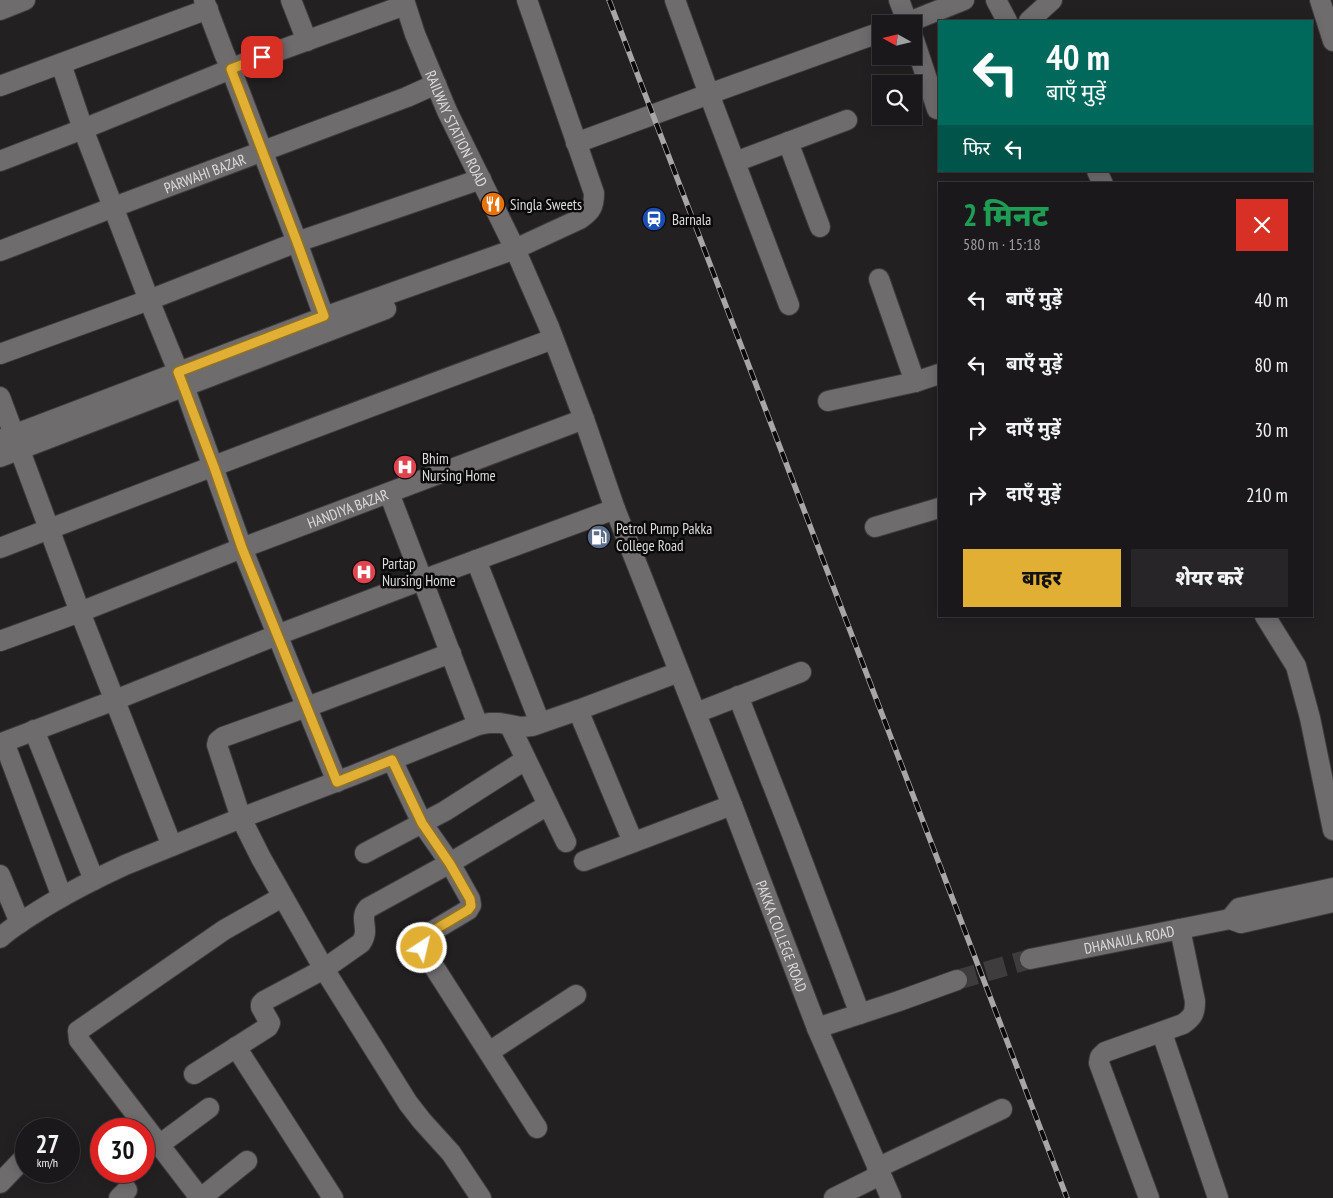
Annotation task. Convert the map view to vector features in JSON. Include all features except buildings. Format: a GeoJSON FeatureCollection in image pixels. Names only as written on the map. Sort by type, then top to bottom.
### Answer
{"type":"FeatureCollection","features":[{"type":"Feature","properties":{"kind":"street"},"geometry":{"type":"LineString","coordinates":[[0,10],[25,0]]}},
{"type":"Feature","properties":{"kind":"street"},"geometry":{"type":"LineString","coordinates":[[291,0],[307,40]]}},
{"type":"Feature","properties":{"kind":"street"},"geometry":{"type":"LineString","coordinates":[[0,457],[11,442],[517,254],[588,213],[592,206],[594,193],[528,0]]}},
{"type":"Feature","properties":{"kind":"street"},"geometry":{"type":"LineString","coordinates":[[899,0],[904,15]]}},
{"type":"Feature","properties":{"kind":"street"},"geometry":{"type":"LineString","coordinates":[[922,20],[964,0]]}},
{"type":"Feature","properties":{"kind":"street"},"geometry":{"type":"LineString","coordinates":[[996,0],[1006,20]]}},
{"type":"Feature","properties":{"kind":"street"},"geometry":{"type":"LineString","coordinates":[[1030,20],[1052,0]]}},
{"type":"Feature","properties":{"kind":"street"},"geometry":{"type":"LineString","coordinates":[[1320,0],[1333,41]]}},
{"type":"Feature","properties":{"kind":"street"},"geometry":{"type":"LineString","coordinates":[[0,161],[404,2]]}},
{"type":"Feature","properties":{"kind":"street","name":"RAILWAY STATION ROAD"},"geometry":{"type":"LineString","coordinates":[[404,2],[415,34],[447,111],[517,254],[584,419]]}},
{"type":"Feature","properties":{"kind":"street"},"geometry":{"type":"LineString","coordinates":[[682,2],[709,94],[789,305]]}},
{"type":"Feature","properties":{"kind":"street"},"geometry":{"type":"LineString","coordinates":[[0,86],[61,64],[206,5],[297,242],[326,324]]}},
{"type":"Feature","properties":{"kind":"street"},"geometry":{"type":"LineString","coordinates":[[576,143],[872,35]]}},
{"type":"Feature","properties":{"kind":"street"},"geometry":{"type":"LineString","coordinates":[[61,64],[83,129],[148,300],[181,379],[242,548],[337,782]]}},
{"type":"Feature","properties":{"kind":"street"},"geometry":{"type":"LineString","coordinates":[[921,65],[937,109]]}},
{"type":"Feature","properties":{"kind":"street","name":"PARWAHI BAZAR"},"geometry":{"type":"LineString","coordinates":[[0,251],[407,97],[436,84]]}},
{"type":"Feature","properties":{"kind":"street"},"geometry":{"type":"LineString","coordinates":[[734,162],[848,120]]}},
{"type":"Feature","properties":{"kind":"street"},"geometry":{"type":"LineString","coordinates":[[788,142],[820,228]]}},
{"type":"Feature","properties":{"kind":"street"},"geometry":{"type":"LineString","coordinates":[[0,354],[148,300],[297,242],[480,179]]}},
{"type":"Feature","properties":{"kind":"street"},"geometry":{"type":"LineString","coordinates":[[879,279],[914,382]]}},
{"type":"Feature","properties":{"kind":"street"},"geometry":{"type":"LineString","coordinates":[[0,548],[553,339]]}},
{"type":"Feature","properties":{"kind":"street"},"geometry":{"type":"LineString","coordinates":[[828,401],[914,382],[938,374]]}},
{"type":"Feature","properties":{"kind":"street"},"geometry":{"type":"LineString","coordinates":[[0,396],[11,442],[48,530],[172,846]]}},
{"type":"Feature","properties":{"kind":"street"},"geometry":{"type":"LineString","coordinates":[[0,938],[62,897],[125,865],[478,725],[500,723],[510,726],[532,726],[679,672],[615,509],[584,419]]}},
{"type":"Feature","properties":{"kind":"street","name":"HANDIYA BAZAR"},"geometry":{"type":"LineString","coordinates":[[1,638],[80,612],[242,548],[584,419]]}},
{"type":"Feature","properties":{"kind":"street"},"geometry":{"type":"LineString","coordinates":[[389,493],[478,725]]}},
{"type":"Feature","properties":{"kind":"street"},"geometry":{"type":"LineString","coordinates":[[875,527],[938,508]]}},
{"type":"Feature","properties":{"kind":"street"},"geometry":{"type":"LineString","coordinates":[[62,897],[2,743],[277,635],[615,509]]}},
{"type":"Feature","properties":{"kind":"street"},"geometry":{"type":"LineString","coordinates":[[476,560],[540,723]]}},
{"type":"Feature","properties":{"kind":"street"},"geometry":{"type":"LineString","coordinates":[[1266,617],[1296,666],[1310,718],[1333,830]]}},
{"type":"Feature","properties":{"kind":"street"},"geometry":{"type":"LineString","coordinates":[[451,654],[223,737],[218,741],[217,745],[241,818],[251,840],[324,969],[408,1103],[451,1153],[482,1198]]}},
{"type":"Feature","properties":{"kind":"street","name":"PAKKA COLLEGE ROAD"},"geometry":{"type":"LineString","coordinates":[[679,672],[817,1028],[891,1198]]}},
{"type":"Feature","properties":{"kind":"street"},"geometry":{"type":"LineString","coordinates":[[696,713],[801,672]]}},
{"type":"Feature","properties":{"kind":"street"},"geometry":{"type":"LineString","coordinates":[[738,696],[860,1014]]}},
{"type":"Feature","properties":{"kind":"street"},"geometry":{"type":"LineString","coordinates":[[578,710],[633,842]]}},
{"type":"Feature","properties":{"kind":"street"},"geometry":{"type":"LineString","coordinates":[[510,726],[566,842]]}},
{"type":"Feature","properties":{"kind":"street"},"geometry":{"type":"LineString","coordinates":[[34,730],[94,880]]}},
{"type":"Feature","properties":{"kind":"street"},"geometry":{"type":"LineString","coordinates":[[392,760],[422,823],[450,864],[470,899],[471,906],[468,910],[426,935],[422,941],[422,948],[537,1128]]}},
{"type":"Feature","properties":{"kind":"street"},"geometry":{"type":"LineString","coordinates":[[365,853],[473,794],[525,760]]}},
{"type":"Feature","properties":{"kind":"street"},"geometry":{"type":"LineString","coordinates":[[194,1074],[270,1025],[269,1020],[261,1010],[262,1004],[324,969],[361,943],[365,938],[364,916],[368,908],[450,864],[548,805]]}},
{"type":"Feature","properties":{"kind":"street"},"geometry":{"type":"LineString","coordinates":[[584,861],[732,805]]}},
{"type":"Feature","properties":{"kind":"street"},"geometry":{"type":"LineString","coordinates":[[0,875],[20,923]]}},
{"type":"Feature","properties":{"kind":"street","name":"DHANAULA ROAD"},"geometry":{"type":"LineString","coordinates":[[1230,919],[1239,908],[1333,888]]}},
{"type":"Feature","properties":{"kind":"street"},"geometry":{"type":"LineString","coordinates":[[247,1161],[200,1198],[79,1040],[78,1031],[224,930],[282,897]]}},
{"type":"Feature","properties":{"kind":"street","name":"DHANAULA ROAD"},"geometry":{"type":"LineString","coordinates":[[1030,959],[1230,919],[1241,923],[1333,902]]}},
{"type":"Feature","properties":{"kind":"street"},"geometry":{"type":"LineString","coordinates":[[1149,1198],[1099,1063],[1100,1057],[1105,1052],[1183,1024],[1190,1019],[1195,1010],[1195,1000],[1180,929]]}},
{"type":"Feature","properties":{"kind":"street"},"geometry":{"type":"LineString","coordinates":[[817,1028],[957,980]]}},
{"type":"Feature","properties":{"kind":"street"},"geometry":{"type":"LineString","coordinates":[[489,1052],[576,995]]}},
{"type":"Feature","properties":{"kind":"street"},"geometry":{"type":"LineString","coordinates":[[1162,1032],[1218,1198]]}},
{"type":"Feature","properties":{"kind":"street"},"geometry":{"type":"LineString","coordinates":[[236,1047],[333,1198]]}},
{"type":"Feature","properties":{"kind":"street"},"geometry":{"type":"LineString","coordinates":[[160,1145],[209,1108]]}},
{"type":"Feature","properties":{"kind":"street"},"geometry":{"type":"LineString","coordinates":[[834,1198],[879,1172],[1002,1110]]}},
{"type":"Feature","properties":{"kind":"street"},"geometry":{"type":"LineString","coordinates":[[0,1183],[15,1167]]}},
{"type":"Feature","properties":{"kind":"tunnel"},"geometry":{"type":"LineString","coordinates":[[957,980],[1030,959]]}},
{"type":"Feature","properties":{"kind":"railway"},"geometry":{"type":"LineString","coordinates":[[609,0],[1067,1198]]}},
{"type":"Feature","properties":{"kind":"place","name":"Singla Sweets"},"geometry":{"type":"Point","coordinates":[493,204]}},
{"type":"Feature","properties":{"kind":"place","name":"Barnala"},"geometry":{"type":"Point","coordinates":[654,219]}},
{"type":"Feature","properties":{"kind":"place","name":"Bhim Nursing Home"},"geometry":{"type":"Point","coordinates":[405,467]}},
{"type":"Feature","properties":{"kind":"place","name":"Petrol Pump Pakka College Road"},"geometry":{"type":"Point","coordinates":[599,537]}},
{"type":"Feature","properties":{"kind":"place","name":"Partap Nursing Home"},"geometry":{"type":"Point","coordinates":[364,572]}},
{"type":"Feature","properties":{"kind":"route"},"geometry":{"type":"LineString","coordinates":[[262,57],[231,69],[324,316],[178,372],[242,548],[337,782],[392,760],[422,823],[450,864],[470,899],[471,906],[468,910],[426,935],[422,941],[422,948]]}}]}
